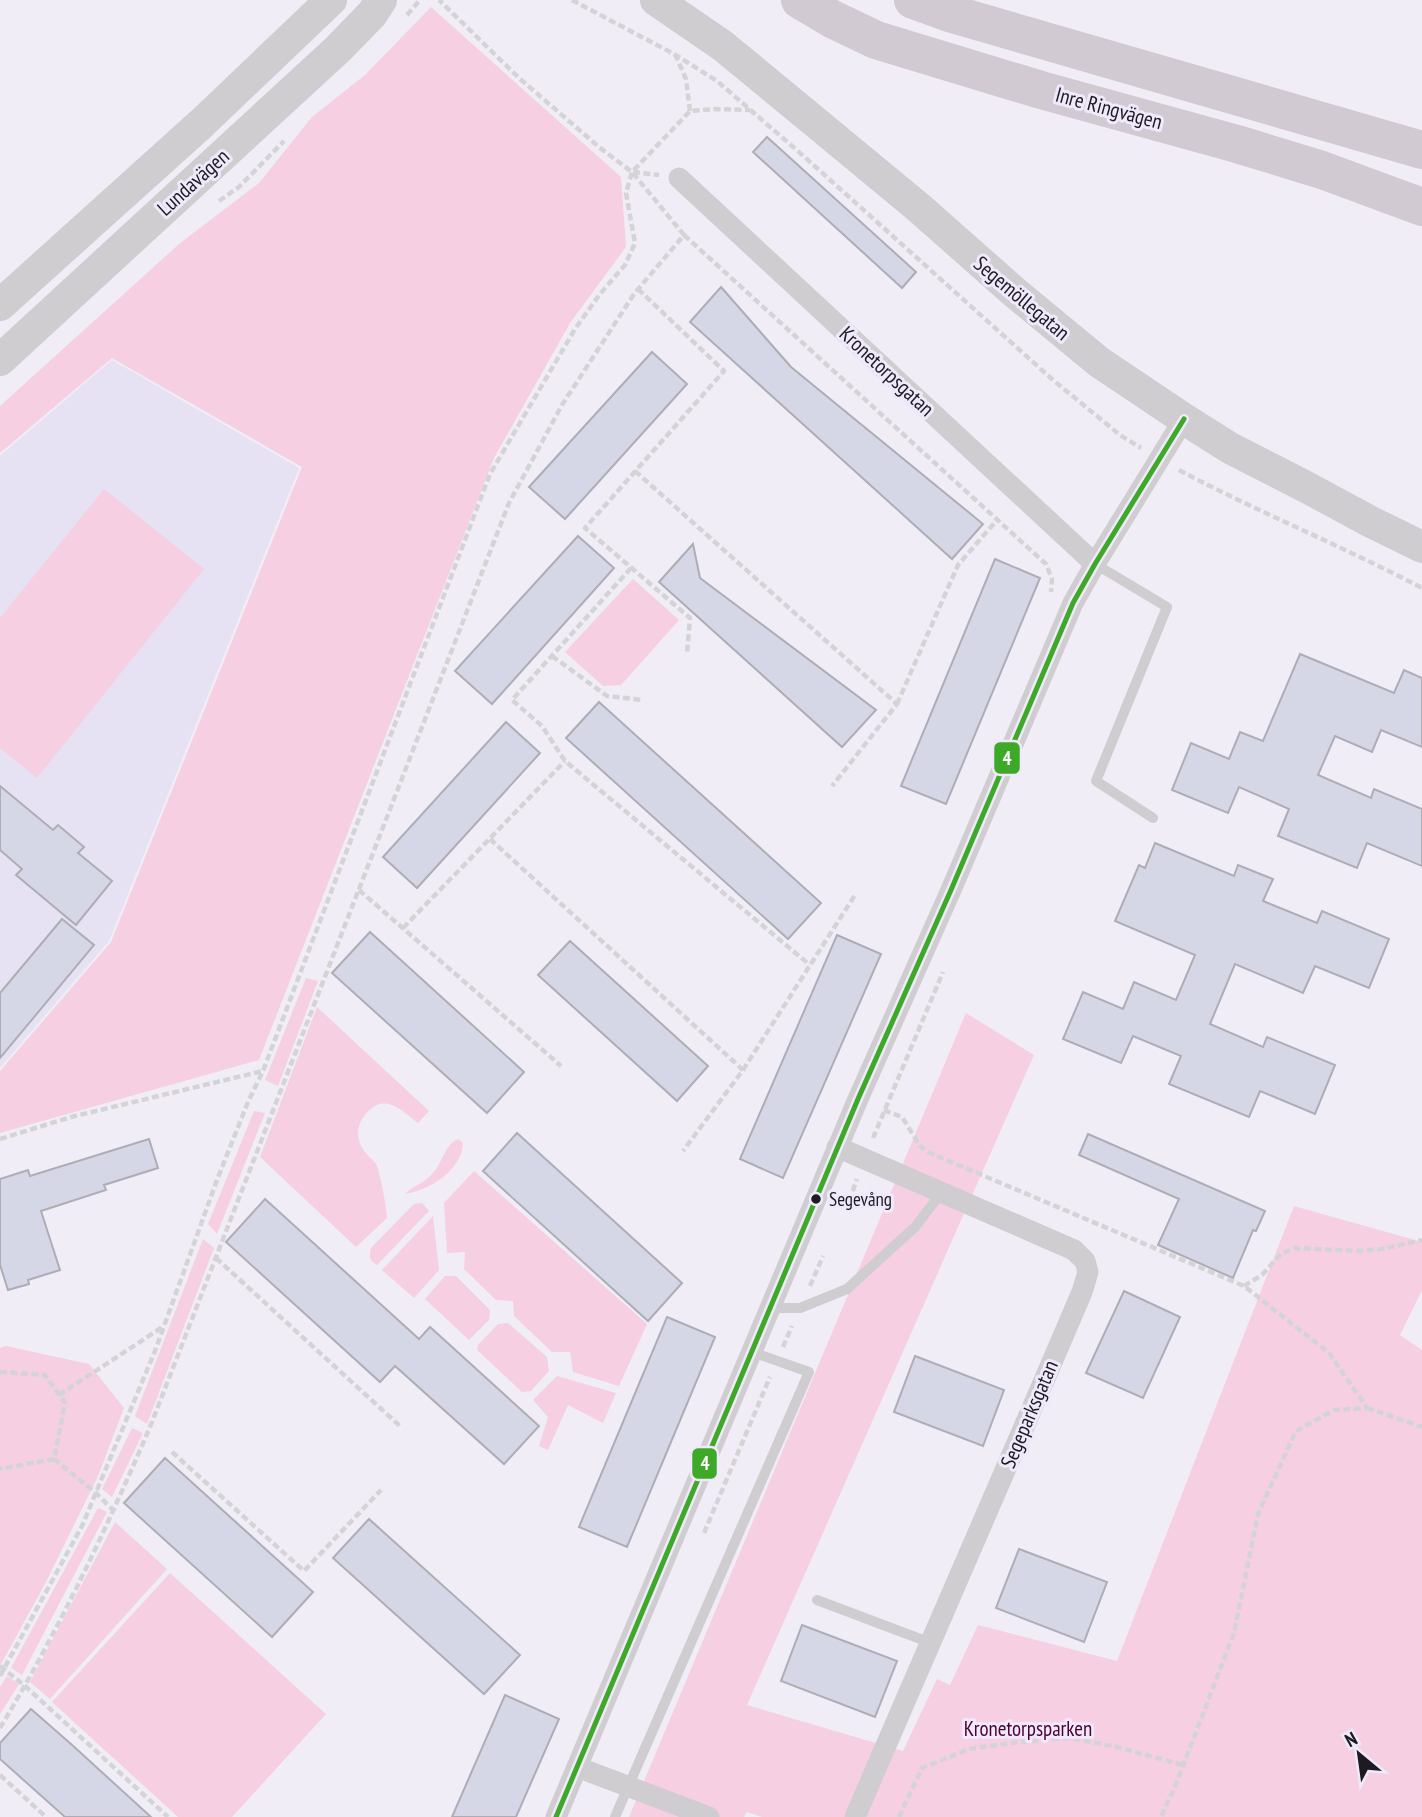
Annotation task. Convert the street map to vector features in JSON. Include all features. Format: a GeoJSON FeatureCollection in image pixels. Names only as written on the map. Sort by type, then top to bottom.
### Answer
{"type":"FeatureCollection","features":[{"type":"Feature","properties":{"kind":"highway","name":"Inre Ringvägen"},"geometry":{"type":"LineString","coordinates":[[800,0],[876,40],[1322,170],[1422,207]]}},
{"type":"Feature","properties":{"kind":"highway"},"geometry":{"type":"LineString","coordinates":[[913,0],[949,13],[1422,150]]}},
{"type":"Feature","properties":{"kind":"main road","name":"Lundavägen"},"geometry":{"type":"LineString","coordinates":[[0,305],[202,122],[331,0]]}},
{"type":"Feature","properties":{"kind":"main road","name":"Lundavägen"},"geometry":{"type":"LineString","coordinates":[[0,360],[312,74],[372,14],[381,0]]}},
{"type":"Feature","properties":{"kind":"main road","name":"Segemöllegatan"},"geometry":{"type":"LineString","coordinates":[[656,0],[723,46],[1099,362],[1230,448],[1422,547]]}},
{"type":"Feature","properties":{"kind":"street","name":"Kronetorpsgatan"},"geometry":{"type":"LineString","coordinates":[[679,178],[1095,564]]}},
{"type":"Feature","properties":{"kind":"street"},"geometry":{"type":"LineString","coordinates":[[556,1817],[837,1147],[951,890],[1073,603],[1184,419]]}},
{"type":"Feature","properties":{"kind":"street","name":"Segeparksgatan"},"geometry":{"type":"LineString","coordinates":[[837,1147],[1074,1250],[1085,1261],[1088,1272],[1082,1292],[855,1817]]}},
{"type":"Feature","properties":{"kind":"street"},"geometry":{"type":"LineString","coordinates":[[577,1767],[709,1817]]}},
{"type":"Feature","properties":{"kind":"lane"},"geometry":{"type":"LineString","coordinates":[[1095,564],[1167,607],[1096,781],[1153,818]]}},
{"type":"Feature","properties":{"kind":"lane"},"geometry":{"type":"LineString","coordinates":[[770,1308],[800,1308],[847,1289],[915,1227],[942,1192]]}},
{"type":"Feature","properties":{"kind":"lane"},"geometry":{"type":"LineString","coordinates":[[615,1817],[809,1372],[752,1352]]}},
{"type":"Feature","properties":{"kind":"lane"},"geometry":{"type":"LineString","coordinates":[[817,1600],[931,1643]]}},
{"type":"Feature","properties":{"kind":"path"},"geometry":{"type":"LineString","coordinates":[[439,0],[518,77],[598,147],[632,172],[684,235],[1046,564],[1052,579],[1051,595]]}},
{"type":"Feature","properties":{"kind":"path"},"geometry":{"type":"LineString","coordinates":[[0,1676],[82,1526],[155,1351],[217,1180],[263,1070],[490,474],[575,329],[625,265],[635,243],[626,193],[632,172],[690,111],[750,110],[717,81],[674,54],[572,0]]}},
{"type":"Feature","properties":{"kind":"path"},"geometry":{"type":"LineString","coordinates":[[674,54],[686,79],[690,111]]}},
{"type":"Feature","properties":{"kind":"path"},"geometry":{"type":"LineString","coordinates":[[0,1728],[25,1686],[114,1511],[150,1427],[509,503],[562,405],[638,289],[684,235]]}},
{"type":"Feature","properties":{"kind":"path"},"geometry":{"type":"LineString","coordinates":[[638,289],[724,371],[585,528],[690,618],[687,654]]}},
{"type":"Feature","properties":{"kind":"path"},"geometry":{"type":"LineString","coordinates":[[635,471],[897,704]]}},
{"type":"Feature","properties":{"kind":"path"},"geometry":{"type":"LineString","coordinates":[[832,786],[897,704],[958,565],[997,520]]}},
{"type":"Feature","properties":{"kind":"path"},"geometry":{"type":"LineString","coordinates":[[631,568],[512,700],[542,726],[565,761],[810,965]]}},
{"type":"Feature","properties":{"kind":"path"},"geometry":{"type":"LineString","coordinates":[[552,656],[607,696],[643,700]]}},
{"type":"Feature","properties":{"kind":"path"},"geometry":{"type":"LineString","coordinates":[[403,928],[565,761]]}},
{"type":"Feature","properties":{"kind":"path"},"geometry":{"type":"LineString","coordinates":[[489,839],[743,1070]]}},
{"type":"Feature","properties":{"kind":"path"},"geometry":{"type":"LineString","coordinates":[[359,890],[561,1066]]}},
{"type":"Feature","properties":{"kind":"path"},"geometry":{"type":"LineString","coordinates":[[683,1151],[743,1070],[855,895]]}},
{"type":"Feature","properties":{"kind":"path"},"geometry":{"type":"LineString","coordinates":[[0,1139],[71,1117],[263,1070]]}},
{"type":"Feature","properties":{"kind":"path"},"geometry":{"type":"LineString","coordinates":[[884,1110],[902,1117],[920,1146],[930,1153],[1244,1286],[1329,1353],[1367,1408]]}},
{"type":"Feature","properties":{"kind":"path"},"geometry":{"type":"LineString","coordinates":[[1244,1286],[1262,1275],[1280,1254],[1295,1248],[1360,1251],[1422,1240]]}},
{"type":"Feature","properties":{"kind":"path"},"geometry":{"type":"LineString","coordinates":[[216,1258],[401,1427]]}},
{"type":"Feature","properties":{"kind":"path"},"geometry":{"type":"LineString","coordinates":[[59,1395],[164,1326]]}},
{"type":"Feature","properties":{"kind":"path"},"geometry":{"type":"LineString","coordinates":[[0,1372],[45,1375],[65,1403],[54,1459]]}},
{"type":"Feature","properties":{"kind":"path"},"geometry":{"type":"LineString","coordinates":[[1161,1817],[1184,1765],[1234,1633],[1258,1514],[1296,1431],[1334,1410],[1367,1408],[1422,1427]]}},
{"type":"Feature","properties":{"kind":"path"},"geometry":{"type":"LineString","coordinates":[[172,1452],[304,1571],[381,1490]]}},
{"type":"Feature","properties":{"kind":"path"},"geometry":{"type":"LineString","coordinates":[[0,1469],[54,1459],[114,1511]]}},
{"type":"Feature","properties":{"kind":"path"},"geometry":{"type":"LineString","coordinates":[[2,1668],[169,1817]]}},
{"type":"Feature","properties":{"kind":"path"},"geometry":{"type":"LineString","coordinates":[[899,1817],[922,1768],[969,1749],[1070,1738],[1184,1765]]}},
{"type":"Feature","properties":{"kind":"path"},"geometry":{"type":"LineString","coordinates":[[0,1775],[46,1817]]}},
{"type":"Feature","properties":{"kind":"shaded area"},"geometry":{"type":"Polygon","coordinates":[[[112,360],[299,468],[109,941],[0,1068],[0,456],[112,360]]]}},
{"type":"Feature","properties":{"kind":"green space"},"geometry":{"type":"Polygon","coordinates":[[[431,7],[621,177],[626,247],[570,323],[494,458],[259,1060],[0,1133],[0,1071],[111,942],[302,467],[112,358],[0,453],[0,406],[179,244],[259,183],[312,117],[365,75],[431,7]]]}},
{"type":"Feature","properties":{"kind":"green space"},"geometry":{"type":"Polygon","coordinates":[[[104,489],[204,569],[37,778],[0,748],[0,618],[104,489]]]}},
{"type":"Feature","properties":{"kind":"green space"},"geometry":{"type":"Polygon","coordinates":[[[633,579],[679,620],[621,685],[603,686],[565,652],[633,579]]]}},
{"type":"Feature","properties":{"kind":"green space"},"geometry":{"type":"Polygon","coordinates":[[[306,978],[318,981],[278,1086],[265,1080],[306,978]]]}},
{"type":"Feature","properties":{"kind":"green space"},"geometry":{"type":"Polygon","coordinates":[[[317,1007],[429,1111],[418,1123],[398,1108],[381,1104],[369,1110],[361,1121],[359,1140],[378,1168],[387,1218],[356,1247],[260,1157],[317,1007]]]}},
{"type":"Feature","properties":{"kind":"green space","name":"Kronetorpsparken"},"geometry":{"type":"Polygon","coordinates":[[[966,1013],[1034,1055],[747,1705],[903,1751],[937,1679],[950,1685],[978,1625],[1117,1661],[1294,1206],[1422,1242],[1422,1290],[1400,1335],[1422,1350],[1422,1817],[762,1817],[747,1812],[744,1817],[629,1817],[966,1013]]]}},
{"type":"Feature","properties":{"kind":"green space"},"geometry":{"type":"Polygon","coordinates":[[[254,1111],[265,1113],[217,1234],[208,1224],[254,1111]]]}},
{"type":"Feature","properties":{"kind":"green space"},"geometry":{"type":"Polygon","coordinates":[[[458,1139],[463,1143],[461,1153],[451,1170],[434,1183],[405,1194],[436,1170],[450,1145],[458,1139]]]}},
{"type":"Feature","properties":{"kind":"green space"},"geometry":{"type":"Polygon","coordinates":[[[474,1171],[647,1324],[619,1386],[573,1372],[570,1352],[552,1352],[514,1316],[513,1301],[496,1300],[464,1269],[465,1252],[447,1253],[444,1203],[474,1171]]]}},
{"type":"Feature","properties":{"kind":"green space"},"geometry":{"type":"Polygon","coordinates":[[[422,1203],[429,1211],[377,1265],[374,1263],[370,1258],[371,1248],[414,1204],[422,1203]]]}},
{"type":"Feature","properties":{"kind":"green space"},"geometry":{"type":"Polygon","coordinates":[[[433,1216],[439,1270],[414,1298],[382,1270],[433,1216]]]}},
{"type":"Feature","properties":{"kind":"green space"},"geometry":{"type":"Polygon","coordinates":[[[203,1239],[214,1248],[147,1424],[135,1416],[203,1239]]]}},
{"type":"Feature","properties":{"kind":"green space"},"geometry":{"type":"Polygon","coordinates":[[[445,1276],[456,1276],[490,1310],[489,1320],[469,1340],[425,1299],[445,1276]]]}},
{"type":"Feature","properties":{"kind":"green space"},"geometry":{"type":"Polygon","coordinates":[[[508,1323],[547,1357],[549,1371],[531,1391],[522,1392],[477,1350],[478,1345],[498,1324],[508,1323]]]}},
{"type":"Feature","properties":{"kind":"green space"},"geometry":{"type":"Polygon","coordinates":[[[6,1346],[89,1364],[124,1408],[98,1476],[46,1582],[0,1666],[0,1348],[6,1346]]]}},
{"type":"Feature","properties":{"kind":"green space"},"geometry":{"type":"Polygon","coordinates":[[[557,1376],[616,1393],[603,1423],[568,1405],[548,1450],[539,1446],[548,1417],[533,1400],[557,1376]]]}},
{"type":"Feature","properties":{"kind":"green space"},"geometry":{"type":"Polygon","coordinates":[[[132,1428],[143,1433],[112,1497],[102,1489],[132,1428]]]}},
{"type":"Feature","properties":{"kind":"green space"},"geometry":{"type":"Polygon","coordinates":[[[98,1508],[107,1512],[22,1675],[11,1668],[98,1508]]]}},
{"type":"Feature","properties":{"kind":"green space"},"geometry":{"type":"Polygon","coordinates":[[[115,1522],[167,1569],[50,1699],[30,1682],[115,1522]]]}},
{"type":"Feature","properties":{"kind":"green space"},"geometry":{"type":"Polygon","coordinates":[[[170,1573],[326,1714],[232,1817],[178,1817],[52,1702],[170,1573]]]}},
{"type":"Feature","properties":{"kind":"green space"},"geometry":{"type":"Polygon","coordinates":[[[7,1676],[19,1684],[0,1714],[0,1687],[7,1676]]]}},
{"type":"Feature","properties":{"kind":"building"},"geometry":{"type":"Polygon","coordinates":[[[767,137],[916,272],[902,288],[753,152],[767,137]]]}},
{"type":"Feature","properties":{"kind":"building"},"geometry":{"type":"Polygon","coordinates":[[[721,287],[791,367],[983,524],[952,559],[690,322],[721,287]]]}},
{"type":"Feature","properties":{"kind":"building"},"geometry":{"type":"Polygon","coordinates":[[[652,352],[687,384],[565,519],[529,487],[652,352]]]}},
{"type":"Feature","properties":{"kind":"building"},"geometry":{"type":"Polygon","coordinates":[[[578,536],[614,568],[492,704],[455,671],[578,536]]]}},
{"type":"Feature","properties":{"kind":"building"},"geometry":{"type":"Polygon","coordinates":[[[693,544],[700,578],[876,710],[842,747],[659,582],[693,544]]]}},
{"type":"Feature","properties":{"kind":"building"},"geometry":{"type":"Polygon","coordinates":[[[995,559],[1040,578],[946,804],[901,786],[995,559]]]}},
{"type":"Feature","properties":{"kind":"building"},"geometry":{"type":"Polygon","coordinates":[[[1300,654],[1394,693],[1404,670],[1422,678],[1422,747],[1381,730],[1372,752],[1335,736],[1318,775],[1371,798],[1374,789],[1422,809],[1422,866],[1367,843],[1357,868],[1278,836],[1289,809],[1239,787],[1228,813],[1172,790],[1191,743],[1229,759],[1240,732],[1263,741],[1300,654]]]}},
{"type":"Feature","properties":{"kind":"building"},"geometry":{"type":"Polygon","coordinates":[[[599,702],[821,903],[788,939],[566,738],[599,702]]]}},
{"type":"Feature","properties":{"kind":"building"},"geometry":{"type":"Polygon","coordinates":[[[506,722],[540,753],[417,888],[383,857],[506,722]]]}},
{"type":"Feature","properties":{"kind":"building"},"geometry":{"type":"Polygon","coordinates":[[[0,786],[53,830],[58,825],[84,847],[78,853],[112,881],[76,925],[16,875],[22,869],[0,850],[0,786]]]}},
{"type":"Feature","properties":{"kind":"building"},"geometry":{"type":"Polygon","coordinates":[[[1155,843],[1234,876],[1238,865],[1273,879],[1263,901],[1317,923],[1322,911],[1389,939],[1369,988],[1315,966],[1303,993],[1235,964],[1210,1024],[1263,1047],[1267,1037],[1335,1065],[1315,1114],[1260,1091],[1249,1117],[1169,1084],[1181,1056],[1133,1036],[1121,1063],[1063,1039],[1083,992],[1123,1009],[1134,982],[1176,1000],[1195,955],[1115,921],[1139,865],[1145,868],[1155,843]]]}},
{"type":"Feature","properties":{"kind":"building"},"geometry":{"type":"Polygon","coordinates":[[[62,919],[94,945],[0,1058],[0,993],[62,919]]]}},
{"type":"Feature","properties":{"kind":"building"},"geometry":{"type":"Polygon","coordinates":[[[370,932],[524,1072],[487,1113],[332,973],[370,932]]]}},
{"type":"Feature","properties":{"kind":"building"},"geometry":{"type":"Polygon","coordinates":[[[837,935],[881,954],[783,1178],[740,1159],[837,935]]]}},
{"type":"Feature","properties":{"kind":"building"},"geometry":{"type":"Polygon","coordinates":[[[570,941],[708,1066],[677,1101],[538,975],[570,941]]]}},
{"type":"Feature","properties":{"kind":"building"},"geometry":{"type":"Polygon","coordinates":[[[517,1133],[682,1283],[648,1321],[483,1171],[517,1133]]]}},
{"type":"Feature","properties":{"kind":"building"},"geometry":{"type":"Polygon","coordinates":[[[1088,1134],[1265,1211],[1256,1231],[1253,1230],[1233,1278],[1158,1245],[1179,1199],[1079,1155],[1088,1134]]]}},
{"type":"Feature","properties":{"kind":"building"},"geometry":{"type":"Polygon","coordinates":[[[149,1139],[158,1168],[104,1185],[106,1190],[41,1211],[60,1270],[28,1280],[29,1284],[8,1290],[0,1265],[0,1179],[28,1170],[30,1176],[149,1139]]]}},
{"type":"Feature","properties":{"kind":"building"},"geometry":{"type":"Polygon","coordinates":[[[265,1199],[419,1339],[430,1327],[539,1426],[504,1464],[395,1366],[380,1382],[226,1242],[265,1199]]]}},
{"type":"Feature","properties":{"kind":"building"},"geometry":{"type":"Polygon","coordinates":[[[1124,1291],[1180,1317],[1143,1398],[1086,1373],[1124,1291]]]}},
{"type":"Feature","properties":{"kind":"building"},"geometry":{"type":"Polygon","coordinates":[[[667,1317],[715,1337],[627,1547],[579,1527],[667,1317]]]}},
{"type":"Feature","properties":{"kind":"building"},"geometry":{"type":"Polygon","coordinates":[[[915,1356],[1004,1390],[983,1446],[894,1412],[915,1356]]]}},
{"type":"Feature","properties":{"kind":"building"},"geometry":{"type":"Polygon","coordinates":[[[165,1458],[313,1592],[272,1637],[124,1503],[165,1458]]]}},
{"type":"Feature","properties":{"kind":"building"},"geometry":{"type":"Polygon","coordinates":[[[369,1519],[520,1655],[484,1694],[333,1558],[369,1519]]]}},
{"type":"Feature","properties":{"kind":"building"},"geometry":{"type":"Polygon","coordinates":[[[1019,1549],[1107,1582],[1084,1642],[996,1608],[1019,1549]]]}},
{"type":"Feature","properties":{"kind":"building"},"geometry":{"type":"Polygon","coordinates":[[[802,1625],[897,1661],[875,1717],[781,1681],[802,1625]]]}},
{"type":"Feature","properties":{"kind":"building"},"geometry":{"type":"Polygon","coordinates":[[[505,1695],[559,1719],[516,1817],[452,1817],[505,1695]]]}},
{"type":"Feature","properties":{"kind":"building"},"geometry":{"type":"Polygon","coordinates":[[[31,1709],[151,1817],[65,1817],[0,1759],[0,1743],[31,1709]]]}},
{"type":"Feature","properties":{"kind":"transit line","name":"4"},"geometry":{"type":"LineString","coordinates":[[556,1817],[858,1099],[951,890],[1073,603],[1184,419]]}},
{"type":"Feature","properties":{"kind":"place","name":"Segevång"},"geometry":{"type":"Point","coordinates":[816,1199]}}]}
